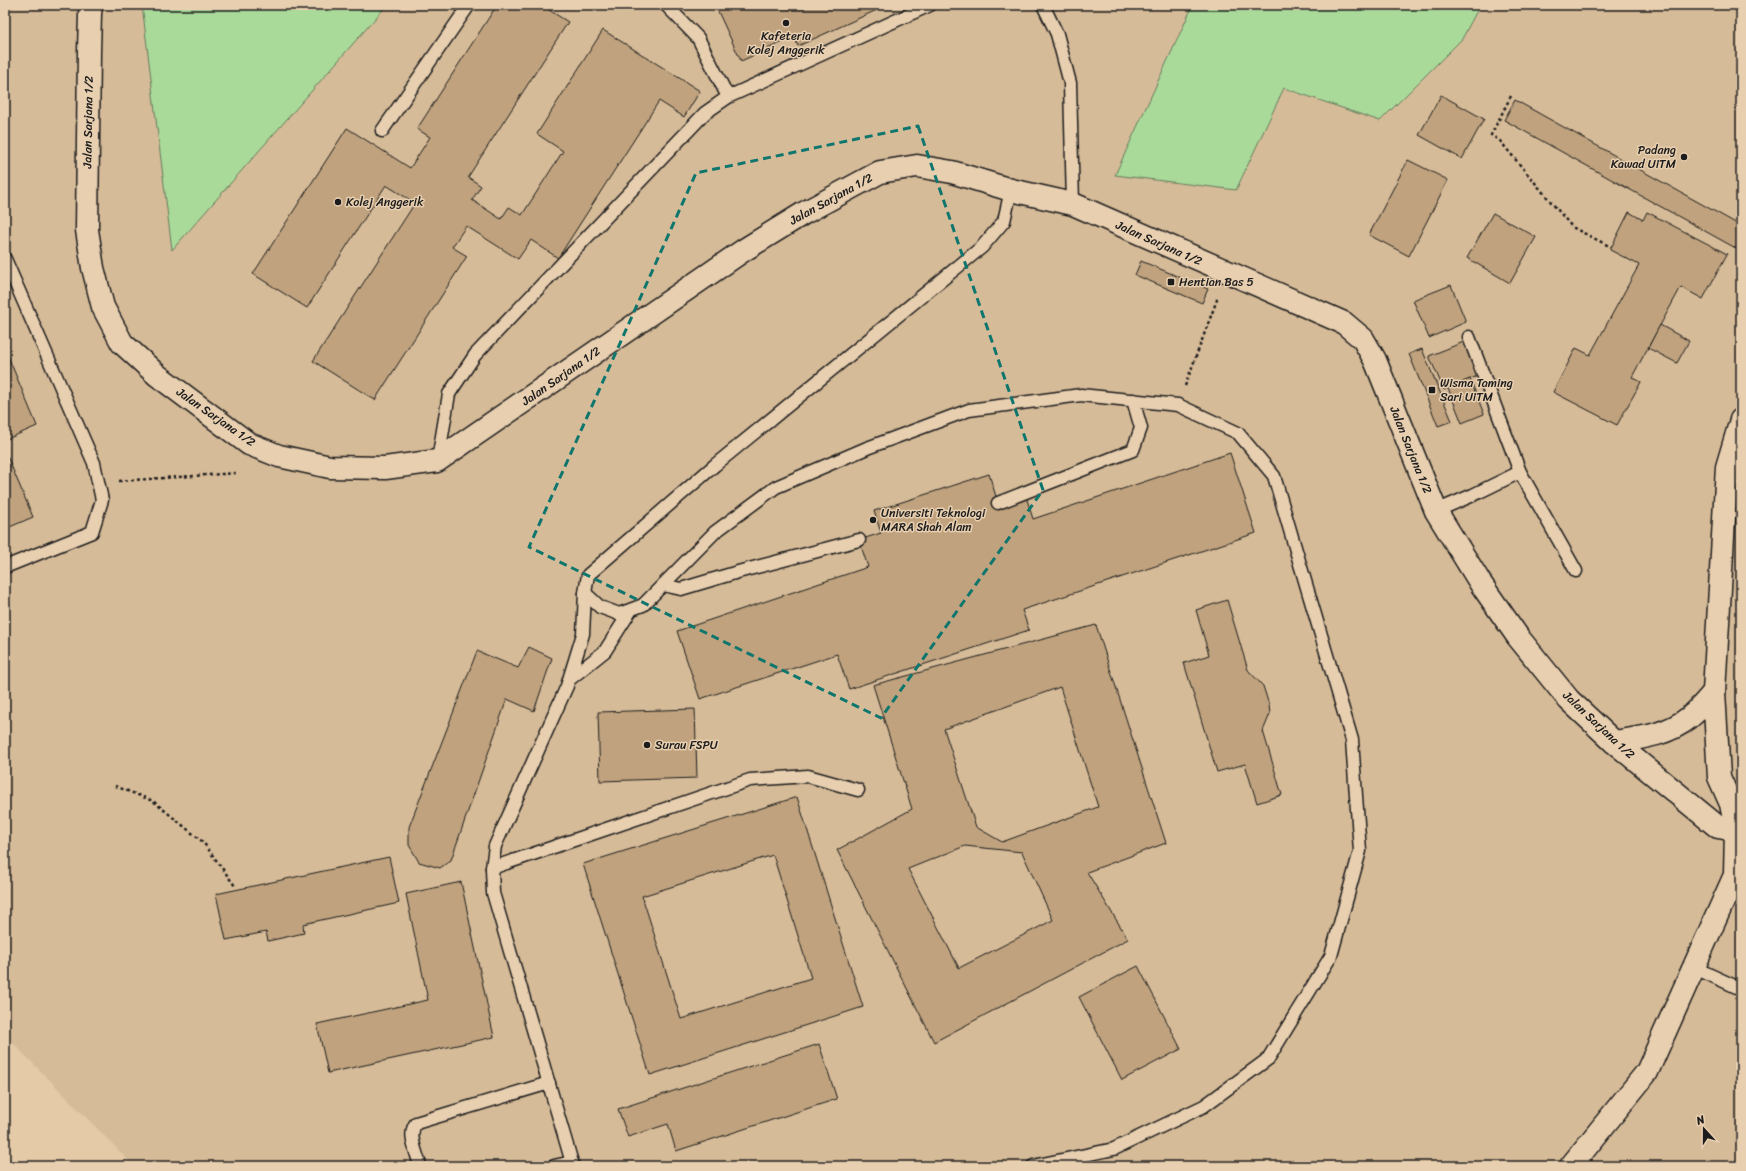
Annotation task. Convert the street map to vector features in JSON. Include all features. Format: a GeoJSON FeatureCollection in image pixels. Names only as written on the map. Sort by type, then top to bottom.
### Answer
{"type":"FeatureCollection","features":[{"type":"Feature","properties":{"kind":"street","name":"Jalan Sarjana 1/2"},"geometry":{"type":"LineString","coordinates":[[89,8],[87,230],[93,268],[103,307],[122,343],[157,375],[249,444],[279,456],[330,467],[385,468],[438,461],[744,250],[804,212],[880,172],[918,166],[952,172],[1011,190],[1074,204],[1344,324],[1363,339],[1375,360],[1436,511],[1480,584],[1518,637],[1569,700],[1614,742],[1718,827],[1738,830]]}},
{"type":"Feature","properties":{"kind":"street"},"geometry":{"type":"LineString","coordinates":[[1571,1166],[1647,1072],[1695,968],[1735,875],[1738,830],[1731,804],[1719,778],[1714,692],[1726,467],[1741,420]]}},
{"type":"Feature","properties":{"kind":"street"},"geometry":{"type":"LineString","coordinates":[[1614,742],[1652,736],[1670,729],[1691,717],[1714,692]]}},
{"type":"Feature","properties":{"kind":"lane"},"geometry":{"type":"LineString","coordinates":[[382,131],[469,5]]}},
{"type":"Feature","properties":{"kind":"lane"},"geometry":{"type":"LineString","coordinates":[[666,5],[698,38],[728,97]]}},
{"type":"Feature","properties":{"kind":"lane"},"geometry":{"type":"LineString","coordinates":[[438,461],[449,394],[475,355],[705,113],[728,97],[930,5]]}},
{"type":"Feature","properties":{"kind":"lane"},"geometry":{"type":"LineString","coordinates":[[1043,5],[1057,34],[1070,82],[1074,204]]}},
{"type":"Feature","properties":{"kind":"lane"},"geometry":{"type":"LineString","coordinates":[[554,1166],[572,1164],[493,893],[492,868],[495,846],[570,679],[583,634],[585,593],[588,575],[715,465],[982,247],[1004,221],[1011,190]]}},
{"type":"Feature","properties":{"kind":"lane"},"geometry":{"type":"LineString","coordinates":[[5,259],[94,463],[102,500],[92,532],[5,567]]}},
{"type":"Feature","properties":{"kind":"lane"},"geometry":{"type":"LineString","coordinates":[[1469,337],[1520,472],[1576,571]]}},
{"type":"Feature","properties":{"kind":"lane"},"geometry":{"type":"LineString","coordinates":[[585,593],[600,607],[619,614],[643,605],[715,532],[776,487],[867,448],[969,410],[1081,395],[1178,405],[1238,433],[1274,476],[1352,740],[1360,851],[1331,956],[1268,1059],[1204,1106],[1114,1149],[1033,1166]]}},
{"type":"Feature","properties":{"kind":"lane"},"geometry":{"type":"LineString","coordinates":[[998,503],[1133,450],[1141,428],[1133,400]]}},
{"type":"Feature","properties":{"kind":"lane"},"geometry":{"type":"LineString","coordinates":[[1436,511],[1520,472]]}},
{"type":"Feature","properties":{"kind":"lane"},"geometry":{"type":"LineString","coordinates":[[663,585],[681,589],[738,572],[859,540]]}},
{"type":"Feature","properties":{"kind":"lane"},"geometry":{"type":"LineString","coordinates":[[570,679],[605,651],[630,610]]}},
{"type":"Feature","properties":{"kind":"lane"},"geometry":{"type":"LineString","coordinates":[[492,868],[750,780],[808,776],[858,790]]}},
{"type":"Feature","properties":{"kind":"lane"},"geometry":{"type":"LineString","coordinates":[[1695,968],[1741,989]]}},
{"type":"Feature","properties":{"kind":"lane"},"geometry":{"type":"LineString","coordinates":[[420,1166],[412,1135],[413,1128],[416,1123],[549,1083]]}},
{"type":"Feature","properties":{"kind":"path"},"geometry":{"type":"LineString","coordinates":[[1511,96],[1491,135],[1500,141],[1572,227],[1611,247]]}},
{"type":"Feature","properties":{"kind":"path"},"geometry":{"type":"LineString","coordinates":[[1178,405],[1227,273]]}},
{"type":"Feature","properties":{"kind":"path"},"geometry":{"type":"LineString","coordinates":[[98,483],[236,472]]}},
{"type":"Feature","properties":{"kind":"path"},"geometry":{"type":"LineString","coordinates":[[115,786],[153,801],[203,842],[235,886]]}},
{"type":"Feature","properties":{"kind":"highlighted area"},"geometry":{"type":"Polygon","coordinates":[[[918,126],[1043,490],[881,718],[529,547],[696,173],[918,126]]]}},
{"type":"Feature","properties":{"kind":"shaded area","name":"Universiti Teknologi MARA Shah Alam"},"geometry":{"type":"Polygon","coordinates":[[[5,5],[1741,5],[1741,1166],[134,1166],[5,1035],[5,5]]]}},
{"type":"Feature","properties":{"kind":"green space"},"geometry":{"type":"Polygon","coordinates":[[[142,5],[387,5],[172,250],[142,5]]]}},
{"type":"Feature","properties":{"kind":"green space"},"geometry":{"type":"Polygon","coordinates":[[[1193,5],[1480,5],[1462,39],[1380,121],[1284,88],[1236,190],[1115,175],[1193,5]]]}},
{"type":"Feature","properties":{"kind":"building","name":"Kolej Anggerik"},"geometry":{"type":"Polygon","coordinates":[[[497,5],[541,5],[568,22],[468,177],[481,186],[472,200],[501,219],[509,207],[522,215],[563,151],[537,134],[603,30],[700,91],[684,117],[659,101],[558,258],[531,240],[518,259],[466,226],[452,247],[467,256],[375,400],[313,361],[415,203],[386,185],[307,308],[253,274],[347,128],[410,168],[430,137],[417,129],[497,5]]]}},
{"type":"Feature","properties":{"kind":"building","name":"Kafeteria Kolej Anggerik"},"geometry":{"type":"Polygon","coordinates":[[[715,5],[878,5],[879,9],[798,46],[794,37],[741,61],[715,5]]]}},
{"type":"Feature","properties":{"kind":"building"},"geometry":{"type":"Polygon","coordinates":[[[1441,95],[1484,119],[1462,159],[1419,135],[1441,95]]]}},
{"type":"Feature","properties":{"kind":"building"},"geometry":{"type":"Polygon","coordinates":[[[1515,100],[1741,226],[1741,251],[1504,120],[1515,100]]]}},
{"type":"Feature","properties":{"kind":"building"},"geometry":{"type":"Polygon","coordinates":[[[1408,160],[1448,180],[1409,256],[1369,235],[1408,160]]]}},
{"type":"Feature","properties":{"kind":"building"},"geometry":{"type":"Polygon","coordinates":[[[1629,212],[1643,220],[1647,212],[1727,254],[1703,299],[1681,287],[1632,377],[1641,382],[1617,425],[1553,392],[1576,348],[1590,355],[1639,265],[1610,250],[1629,212]]]}},
{"type":"Feature","properties":{"kind":"building"},"geometry":{"type":"Polygon","coordinates":[[[1493,213],[1536,237],[1510,283],[1467,258],[1493,213]]]}},
{"type":"Feature","properties":{"kind":"building","name":"Hentian Bas 5"},"geometry":{"type":"Polygon","coordinates":[[[1141,261],[1208,289],[1202,303],[1135,275],[1141,261]]]}},
{"type":"Feature","properties":{"kind":"building"},"geometry":{"type":"Polygon","coordinates":[[[1451,285],[1466,322],[1429,338],[1413,300],[1451,285]]]}},
{"type":"Feature","properties":{"kind":"building"},"geometry":{"type":"Polygon","coordinates":[[[1660,325],[1689,341],[1677,363],[1648,348],[1660,325]]]}},
{"type":"Feature","properties":{"kind":"building"},"geometry":{"type":"Polygon","coordinates":[[[1466,341],[1480,375],[1444,390],[1429,356],[1466,341]]]}},
{"type":"Feature","properties":{"kind":"building"},"geometry":{"type":"Polygon","coordinates":[[[5,349],[37,426],[5,440],[5,349]]]}},
{"type":"Feature","properties":{"kind":"building"},"geometry":{"type":"Polygon","coordinates":[[[1422,349],[1452,421],[1438,426],[1409,354],[1422,349]]]}},
{"type":"Feature","properties":{"kind":"building"},"geometry":{"type":"Polygon","coordinates":[[[1470,379],[1484,414],[1462,423],[1448,388],[1470,379]]]}},
{"type":"Feature","properties":{"kind":"building"},"geometry":{"type":"Polygon","coordinates":[[[5,451],[33,517],[5,529],[5,451]]]}},
{"type":"Feature","properties":{"kind":"building"},"geometry":{"type":"Polygon","coordinates":[[[1230,453],[1256,533],[1022,610],[1029,630],[849,689],[837,654],[700,699],[677,631],[868,567],[859,540],[881,533],[874,511],[989,474],[998,503],[1025,493],[1033,519],[1230,453]]]}},
{"type":"Feature","properties":{"kind":"building"},"geometry":{"type":"Polygon","coordinates":[[[1227,600],[1248,670],[1263,686],[1269,705],[1270,714],[1263,731],[1282,795],[1257,803],[1245,764],[1217,772],[1184,663],[1209,655],[1196,610],[1227,600]]]}},
{"type":"Feature","properties":{"kind":"building"},"geometry":{"type":"Polygon","coordinates":[[[1096,625],[1166,843],[1087,872],[1128,939],[934,1042],[837,850],[912,809],[873,685],[1096,625]],[[1060,687],[944,729],[976,827],[1002,842],[1098,807],[1060,687]],[[965,846],[908,869],[959,968],[1053,920],[1022,852],[965,846]]]}},
{"type":"Feature","properties":{"kind":"building"},"geometry":{"type":"Polygon","coordinates":[[[529,647],[552,658],[534,711],[507,699],[451,860],[440,868],[419,862],[409,845],[409,827],[477,651],[518,668],[529,647]]]}},
{"type":"Feature","properties":{"kind":"building","name":"Surau FSPU"},"geometry":{"type":"Polygon","coordinates":[[[695,709],[697,778],[600,781],[598,712],[695,709]]]}},
{"type":"Feature","properties":{"kind":"building"},"geometry":{"type":"Polygon","coordinates":[[[797,797],[863,1007],[650,1075],[583,864],[797,797]],[[773,855],[642,896],[681,1019],[811,978],[773,855]]]}},
{"type":"Feature","properties":{"kind":"building"},"geometry":{"type":"Polygon","coordinates":[[[389,857],[399,903],[303,924],[304,933],[268,941],[266,932],[226,940],[216,894],[389,857]]]}},
{"type":"Feature","properties":{"kind":"building"},"geometry":{"type":"Polygon","coordinates":[[[461,882],[494,1037],[328,1073],[317,1024],[428,1000],[406,894],[461,882]]]}},
{"type":"Feature","properties":{"kind":"building"},"geometry":{"type":"Polygon","coordinates":[[[1138,966],[1181,1049],[1122,1080],[1079,997],[1138,966]]]}},
{"type":"Feature","properties":{"kind":"building"},"geometry":{"type":"Polygon","coordinates":[[[819,1044],[837,1099],[676,1151],[668,1124],[628,1137],[618,1109],[819,1044]]]}},
{"type":"Feature","properties":{"kind":"tram line"},"geometry":{"type":"LineString","coordinates":[[5,1155],[15,1166]]}},
{"type":"Feature","properties":{"kind":"place","name":"Kafeteria Kolej Anggerik"},"geometry":{"type":"Point","coordinates":[786,23]}},
{"type":"Feature","properties":{"kind":"place","name":"Padang Kawad UiTM"},"geometry":{"type":"Point","coordinates":[1684,157]}},
{"type":"Feature","properties":{"kind":"place","name":"Kolej Anggerik"},"geometry":{"type":"Point","coordinates":[338,202]}},
{"type":"Feature","properties":{"kind":"place","name":"Hentian Bas 5"},"geometry":{"type":"Point","coordinates":[1171,282]}},
{"type":"Feature","properties":{"kind":"place","name":"Wisma Taming Sari UiTM"},"geometry":{"type":"Point","coordinates":[1432,390]}},
{"type":"Feature","properties":{"kind":"place","name":"Universiti Teknologi MARA Shah Alam"},"geometry":{"type":"Point","coordinates":[873,520]}},
{"type":"Feature","properties":{"kind":"place","name":"Surau FSPU"},"geometry":{"type":"Point","coordinates":[647,745]}}]}
